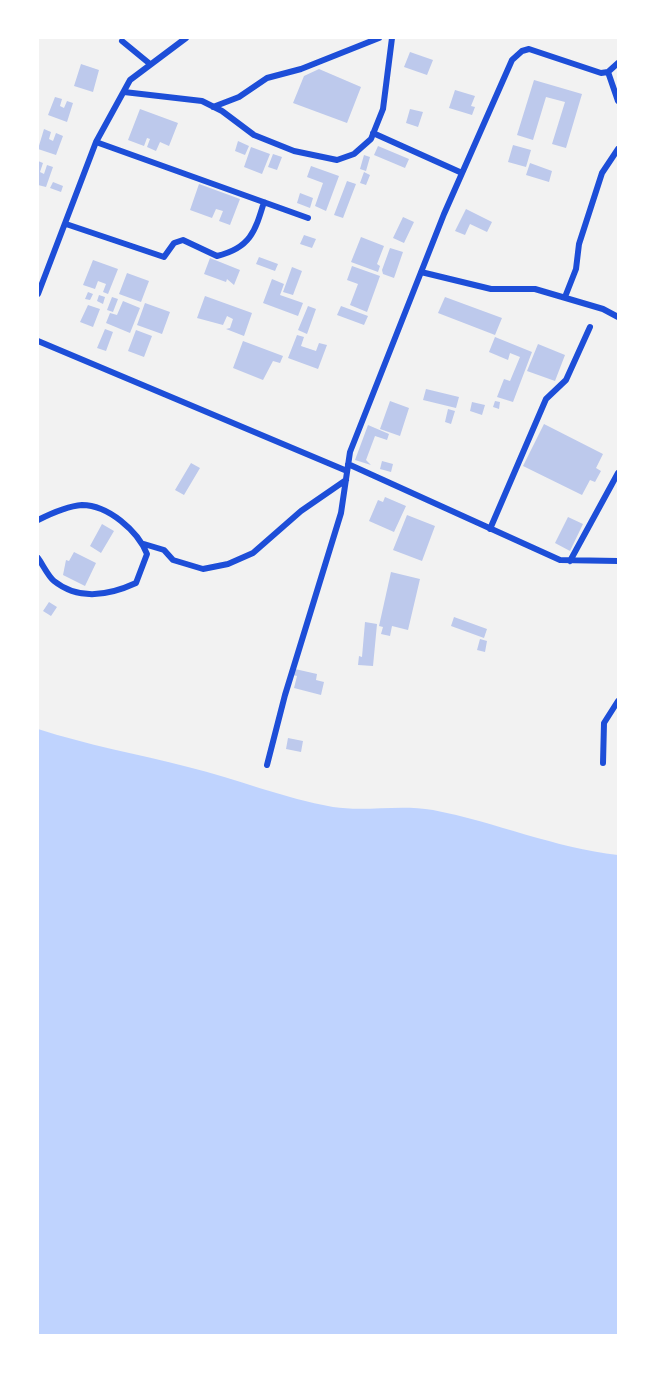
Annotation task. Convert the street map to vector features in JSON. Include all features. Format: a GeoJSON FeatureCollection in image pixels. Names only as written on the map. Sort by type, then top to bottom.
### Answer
{"type":"FeatureCollection","features":[{"type":"Feature","properties":{"kind":"street"},"geometry":{"type":"LineString","coordinates":[[38,294],[96,142],[123,92],[130,80],[186,38]]}},
{"type":"Feature","properties":{"kind":"street"},"geometry":{"type":"LineString","coordinates":[[213,106],[239,97],[267,78],[301,69],[379,38]]}},
{"type":"Feature","properties":{"kind":"street"},"geometry":{"type":"LineString","coordinates":[[123,92],[202,101],[213,106],[254,135],[294,151],[337,160],[354,154],[371,139],[382,109],[392,38]]}},
{"type":"Feature","properties":{"kind":"street"},"geometry":{"type":"LineString","coordinates":[[122,41],[150,64]]}},
{"type":"Feature","properties":{"kind":"street"},"geometry":{"type":"LineString","coordinates":[[267,765],[285,694],[341,513],[350,452],[421,272],[512,60],[522,51],[529,49],[601,72],[608,72],[618,63]]}},
{"type":"Feature","properties":{"kind":"street"},"geometry":{"type":"LineString","coordinates":[[608,72],[618,101]]}},
{"type":"Feature","properties":{"kind":"street"},"geometry":{"type":"LineString","coordinates":[[373,133],[462,173]]}},
{"type":"Feature","properties":{"kind":"street"},"geometry":{"type":"LineString","coordinates":[[96,142],[308,218]]}},
{"type":"Feature","properties":{"kind":"street"},"geometry":{"type":"LineString","coordinates":[[565,297],[576,269],[579,244],[602,173],[618,149]]}},
{"type":"Feature","properties":{"kind":"street"},"geometry":{"type":"LineString","coordinates":[[66,225],[164,257],[174,243],[183,240],[217,256],[234,252],[255,234],[264,202]]}},
{"type":"Feature","properties":{"kind":"street"},"geometry":{"type":"LineString","coordinates":[[421,272],[491,289],[535,289],[603,309],[618,317]]}},
{"type":"Feature","properties":{"kind":"street"},"geometry":{"type":"LineString","coordinates":[[490,529],[546,399],[566,380],[590,327]]}},
{"type":"Feature","properties":{"kind":"street"},"geometry":{"type":"LineString","coordinates":[[38,341],[348,467],[560,560],[618,561]]}},
{"type":"Feature","properties":{"kind":"street"},"geometry":{"type":"LineString","coordinates":[[570,561],[618,473]]}},
{"type":"Feature","properties":{"kind":"street"},"geometry":{"type":"LineString","coordinates":[[38,520],[82,505],[99,508],[116,517],[144,544],[164,550],[173,560],[203,569],[228,564],[253,553],[301,511],[346,480]]}},
{"type":"Feature","properties":{"kind":"street"},"geometry":{"type":"LineString","coordinates":[[38,558],[54,581],[73,591],[91,595],[118,591],[136,583],[147,554],[144,544]]}},
{"type":"Feature","properties":{"kind":"street"},"geometry":{"type":"LineString","coordinates":[[603,763],[604,723],[618,700]]}},
{"type":"Feature","properties":{"kind":"water"},"geometry":{"type":"Polygon","coordinates":[[[38,729],[94,745],[169,762],[314,803],[358,809],[420,808],[433,810],[571,847],[618,855],[618,1335],[38,1335],[38,729]]]}},
{"type":"Feature","properties":{"kind":"building"},"geometry":{"type":"Polygon","coordinates":[[[410,52],[433,60],[427,75],[404,67],[410,52]]]}},
{"type":"Feature","properties":{"kind":"building"},"geometry":{"type":"Polygon","coordinates":[[[81,64],[99,70],[93,92],[74,86],[81,64]]]}},
{"type":"Feature","properties":{"kind":"building"},"geometry":{"type":"Polygon","coordinates":[[[319,69],[361,87],[347,123],[293,103],[304,76],[319,69]]]}},
{"type":"Feature","properties":{"kind":"building"},"geometry":{"type":"Polygon","coordinates":[[[534,80],[582,94],[566,148],[552,144],[565,102],[546,97],[533,140],[517,135],[534,80]]]}},
{"type":"Feature","properties":{"kind":"building"},"geometry":{"type":"Polygon","coordinates":[[[455,90],[475,96],[471,106],[475,107],[472,115],[449,108],[455,90]]]}},
{"type":"Feature","properties":{"kind":"building"},"geometry":{"type":"Polygon","coordinates":[[[55,97],[62,99],[60,106],[64,108],[67,101],[73,103],[67,122],[48,115],[55,97]]]}},
{"type":"Feature","properties":{"kind":"building"},"geometry":{"type":"Polygon","coordinates":[[[140,109],[178,123],[169,146],[160,142],[156,151],[147,147],[150,139],[147,138],[144,146],[128,140],[140,109]]]}},
{"type":"Feature","properties":{"kind":"building"},"geometry":{"type":"Polygon","coordinates":[[[410,109],[423,112],[418,127],[406,123],[410,109]]]}},
{"type":"Feature","properties":{"kind":"building"},"geometry":{"type":"Polygon","coordinates":[[[44,129],[51,132],[49,139],[53,141],[56,133],[63,136],[56,155],[38,149],[44,129]]]}},
{"type":"Feature","properties":{"kind":"building"},"geometry":{"type":"Polygon","coordinates":[[[238,141],[249,146],[245,155],[235,151],[238,141]]]}},
{"type":"Feature","properties":{"kind":"building"},"geometry":{"type":"Polygon","coordinates":[[[513,145],[531,150],[526,167],[508,162],[513,145]]]}},
{"type":"Feature","properties":{"kind":"building"},"geometry":{"type":"Polygon","coordinates":[[[378,146],[409,159],[405,168],[374,155],[378,146]]]}},
{"type":"Feature","properties":{"kind":"building"},"geometry":{"type":"Polygon","coordinates":[[[251,147],[270,154],[262,174],[244,167],[251,147]]]}},
{"type":"Feature","properties":{"kind":"building"},"geometry":{"type":"Polygon","coordinates":[[[273,154],[282,157],[277,170],[268,167],[273,154]]]}},
{"type":"Feature","properties":{"kind":"building"},"geometry":{"type":"Polygon","coordinates":[[[364,155],[370,157],[366,171],[360,169],[364,155]]]}},
{"type":"Feature","properties":{"kind":"building"},"geometry":{"type":"Polygon","coordinates":[[[38,161],[43,163],[40,172],[44,174],[47,165],[53,167],[46,187],[38,185],[38,161]]]}},
{"type":"Feature","properties":{"kind":"building"},"geometry":{"type":"Polygon","coordinates":[[[530,163],[552,171],[549,182],[526,175],[530,163]]]}},
{"type":"Feature","properties":{"kind":"building"},"geometry":{"type":"Polygon","coordinates":[[[311,166],[339,176],[326,211],[315,206],[323,183],[307,177],[311,166]]]}},
{"type":"Feature","properties":{"kind":"building"},"geometry":{"type":"Polygon","coordinates":[[[364,172],[370,175],[366,185],[360,183],[364,172]]]}},
{"type":"Feature","properties":{"kind":"building"},"geometry":{"type":"Polygon","coordinates":[[[347,181],[356,184],[343,218],[334,215],[347,181]]]}},
{"type":"Feature","properties":{"kind":"building"},"geometry":{"type":"Polygon","coordinates":[[[53,182],[63,186],[61,192],[50,188],[53,182]]]}},
{"type":"Feature","properties":{"kind":"building"},"geometry":{"type":"Polygon","coordinates":[[[199,184],[240,199],[230,225],[219,221],[223,211],[216,209],[212,218],[190,210],[199,184]]]}},
{"type":"Feature","properties":{"kind":"building"},"geometry":{"type":"Polygon","coordinates":[[[300,193],[313,198],[310,208],[297,203],[300,193]]]}},
{"type":"Feature","properties":{"kind":"building"},"geometry":{"type":"Polygon","coordinates":[[[466,209],[492,222],[487,232],[470,224],[465,235],[455,231],[466,209]]]}},
{"type":"Feature","properties":{"kind":"building"},"geometry":{"type":"Polygon","coordinates":[[[403,217],[414,222],[404,243],[393,238],[403,217]]]}},
{"type":"Feature","properties":{"kind":"building"},"geometry":{"type":"Polygon","coordinates":[[[304,235],[316,239],[312,248],[300,244],[304,235]]]}},
{"type":"Feature","properties":{"kind":"building"},"geometry":{"type":"Polygon","coordinates":[[[361,237],[384,246],[377,264],[380,266],[378,272],[351,262],[361,237]]]}},
{"type":"Feature","properties":{"kind":"building"},"geometry":{"type":"Polygon","coordinates":[[[390,248],[403,252],[394,278],[383,274],[382,270],[390,248]]]}},
{"type":"Feature","properties":{"kind":"building"},"geometry":{"type":"Polygon","coordinates":[[[259,257],[278,264],[275,271],[256,264],[259,257]]]}},
{"type":"Feature","properties":{"kind":"building"},"geometry":{"type":"Polygon","coordinates":[[[210,258],[240,270],[234,285],[227,279],[226,282],[204,274],[210,258]]]}},
{"type":"Feature","properties":{"kind":"building"},"geometry":{"type":"Polygon","coordinates":[[[93,260],[118,269],[108,294],[103,292],[106,284],[98,281],[95,289],[83,285],[93,260]]]}},
{"type":"Feature","properties":{"kind":"building"},"geometry":{"type":"Polygon","coordinates":[[[352,266],[380,276],[367,312],[350,305],[358,284],[347,280],[352,266]]]}},
{"type":"Feature","properties":{"kind":"building"},"geometry":{"type":"Polygon","coordinates":[[[292,267],[302,271],[293,295],[283,292],[292,267]]]}},
{"type":"Feature","properties":{"kind":"building"},"geometry":{"type":"Polygon","coordinates":[[[127,273],[149,281],[141,302],[119,294],[127,273]]]}},
{"type":"Feature","properties":{"kind":"building"},"geometry":{"type":"Polygon","coordinates":[[[272,279],[284,284],[280,295],[303,303],[298,316],[263,303],[272,279]]]}},
{"type":"Feature","properties":{"kind":"building"},"geometry":{"type":"Polygon","coordinates":[[[88,292],[93,294],[90,300],[85,299],[88,292]]]}},
{"type":"Feature","properties":{"kind":"building"},"geometry":{"type":"Polygon","coordinates":[[[99,295],[105,297],[103,304],[97,301],[99,295]]]}},
{"type":"Feature","properties":{"kind":"building"},"geometry":{"type":"Polygon","coordinates":[[[205,296],[252,313],[244,336],[226,329],[230,328],[233,319],[227,316],[223,325],[197,318],[205,296]]]}},
{"type":"Feature","properties":{"kind":"building"},"geometry":{"type":"Polygon","coordinates":[[[112,297],[118,299],[113,312],[107,310],[112,297]]]}},
{"type":"Feature","properties":{"kind":"building"},"geometry":{"type":"Polygon","coordinates":[[[445,297],[502,318],[495,335],[438,313],[445,297]]]}},
{"type":"Feature","properties":{"kind":"building"},"geometry":{"type":"Polygon","coordinates":[[[123,301],[140,308],[130,333],[106,323],[110,313],[117,315],[123,301]]]}},
{"type":"Feature","properties":{"kind":"building"},"geometry":{"type":"Polygon","coordinates":[[[145,303],[170,312],[162,334],[137,325],[145,303]]]}},
{"type":"Feature","properties":{"kind":"building"},"geometry":{"type":"Polygon","coordinates":[[[88,305],[100,309],[93,327],[80,322],[88,305]]]}},
{"type":"Feature","properties":{"kind":"building"},"geometry":{"type":"Polygon","coordinates":[[[308,306],[316,309],[307,334],[298,330],[308,306]]]}},
{"type":"Feature","properties":{"kind":"building"},"geometry":{"type":"Polygon","coordinates":[[[341,306],[368,316],[364,325],[337,315],[341,306]]]}},
{"type":"Feature","properties":{"kind":"building"},"geometry":{"type":"Polygon","coordinates":[[[105,329],[113,332],[106,351],[97,348],[105,329]]]}},
{"type":"Feature","properties":{"kind":"building"},"geometry":{"type":"Polygon","coordinates":[[[136,330],[152,336],[144,357],[128,351],[136,330]]]}},
{"type":"Feature","properties":{"kind":"building"},"geometry":{"type":"Polygon","coordinates":[[[297,335],[304,337],[301,346],[316,351],[319,343],[327,345],[318,369],[288,358],[297,335]]]}},
{"type":"Feature","properties":{"kind":"building"},"geometry":{"type":"Polygon","coordinates":[[[495,337],[532,352],[513,402],[497,397],[504,379],[510,381],[520,357],[510,353],[508,360],[489,352],[495,337]]]}},
{"type":"Feature","properties":{"kind":"building"},"geometry":{"type":"Polygon","coordinates":[[[243,341],[283,356],[280,363],[273,361],[263,380],[233,368],[243,341]]]}},
{"type":"Feature","properties":{"kind":"building"},"geometry":{"type":"Polygon","coordinates":[[[538,344],[565,355],[555,381],[527,371],[538,344]]]}},
{"type":"Feature","properties":{"kind":"building"},"geometry":{"type":"Polygon","coordinates":[[[426,389],[459,397],[456,408],[423,400],[426,389]]]}},
{"type":"Feature","properties":{"kind":"building"},"geometry":{"type":"Polygon","coordinates":[[[390,401],[409,408],[400,436],[380,429],[390,401]]]}},
{"type":"Feature","properties":{"kind":"building"},"geometry":{"type":"Polygon","coordinates":[[[495,401],[500,402],[499,409],[493,407],[495,401]]]}},
{"type":"Feature","properties":{"kind":"building"},"geometry":{"type":"Polygon","coordinates":[[[472,402],[485,405],[482,415],[470,411],[472,402]]]}},
{"type":"Feature","properties":{"kind":"building"},"geometry":{"type":"Polygon","coordinates":[[[448,409],[455,411],[451,424],[445,422],[448,409]]]}},
{"type":"Feature","properties":{"kind":"building"},"geometry":{"type":"Polygon","coordinates":[[[544,424],[603,454],[596,468],[601,471],[595,482],[590,480],[582,495],[523,466],[544,424]]]}},
{"type":"Feature","properties":{"kind":"building"},"geometry":{"type":"Polygon","coordinates":[[[368,425],[389,434],[387,440],[375,436],[366,460],[371,465],[355,460],[368,425]]]}},
{"type":"Feature","properties":{"kind":"building"},"geometry":{"type":"Polygon","coordinates":[[[382,461],[393,464],[391,472],[380,469],[382,461]]]}},
{"type":"Feature","properties":{"kind":"building"},"geometry":{"type":"Polygon","coordinates":[[[191,463],[200,468],[184,495],[175,490],[191,463]]]}},
{"type":"Feature","properties":{"kind":"building"},"geometry":{"type":"Polygon","coordinates":[[[385,497],[406,506],[394,532],[369,521],[378,500],[383,502],[385,497]]]}},
{"type":"Feature","properties":{"kind":"building"},"geometry":{"type":"Polygon","coordinates":[[[407,515],[435,526],[422,561],[393,550],[407,515]]]}},
{"type":"Feature","properties":{"kind":"building"},"geometry":{"type":"Polygon","coordinates":[[[568,517],[583,524],[570,551],[555,543],[568,517]]]}},
{"type":"Feature","properties":{"kind":"building"},"geometry":{"type":"Polygon","coordinates":[[[102,524],[114,531],[101,553],[90,546],[102,524]]]}},
{"type":"Feature","properties":{"kind":"building"},"geometry":{"type":"Polygon","coordinates":[[[74,552],[96,563],[85,586],[63,575],[66,560],[69,561],[74,552]]]}},
{"type":"Feature","properties":{"kind":"building"},"geometry":{"type":"Polygon","coordinates":[[[391,572],[420,579],[408,630],[392,626],[390,636],[381,634],[383,627],[379,626],[391,572]]]}},
{"type":"Feature","properties":{"kind":"building"},"geometry":{"type":"Polygon","coordinates":[[[49,602],[57,607],[51,616],[43,611],[49,602]]]}},
{"type":"Feature","properties":{"kind":"building"},"geometry":{"type":"Polygon","coordinates":[[[454,617],[487,629],[484,638],[451,626],[454,617]]]}},
{"type":"Feature","properties":{"kind":"building"},"geometry":{"type":"Polygon","coordinates":[[[365,622],[377,624],[373,666],[358,665],[359,656],[362,657],[365,622]]]}},
{"type":"Feature","properties":{"kind":"building"},"geometry":{"type":"Polygon","coordinates":[[[480,639],[487,641],[485,652],[477,650],[480,639]]]}},
{"type":"Feature","properties":{"kind":"building"},"geometry":{"type":"Polygon","coordinates":[[[295,669],[317,674],[316,680],[324,682],[321,695],[294,688],[297,676],[293,675],[295,669]]]}},
{"type":"Feature","properties":{"kind":"building"},"geometry":{"type":"Polygon","coordinates":[[[288,738],[303,741],[301,752],[286,749],[288,738]]]}}]}
